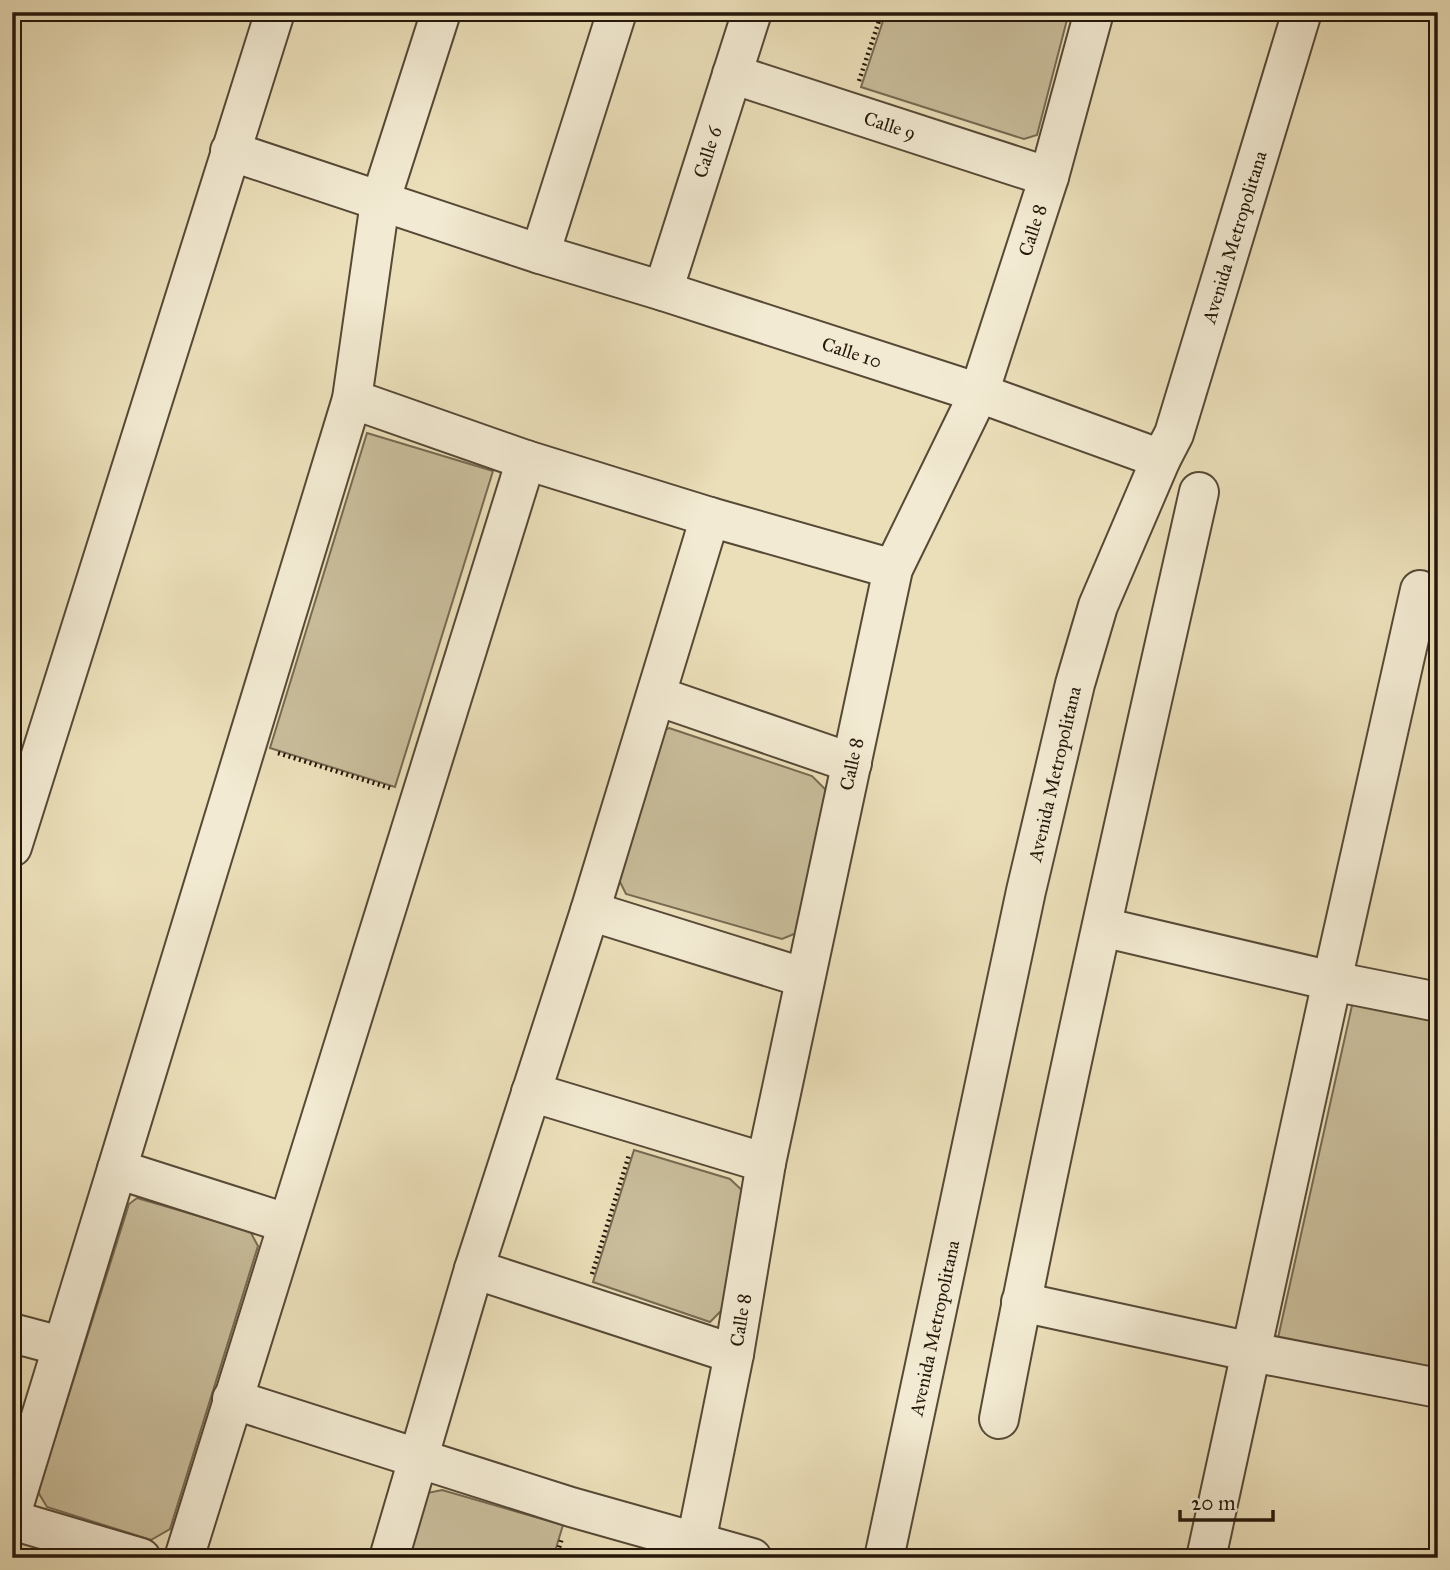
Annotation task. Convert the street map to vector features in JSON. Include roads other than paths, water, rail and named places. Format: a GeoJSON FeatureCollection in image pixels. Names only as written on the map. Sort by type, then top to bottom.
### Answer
{"type":"FeatureCollection","features":[{"type":"Feature","properties":{"kind":"street"},"geometry":{"type":"LineString","coordinates":[[12,847],[275,12]]}},
{"type":"Feature","properties":{"kind":"street"},"geometry":{"type":"LineString","coordinates":[[12,1511],[352,399],[380,201],[441,12]]}},
{"type":"Feature","properties":{"kind":"street"},"geometry":{"type":"LineString","coordinates":[[540,254],[617,12]]}},
{"type":"Feature","properties":{"kind":"street","name":"Calle 6"},"geometry":{"type":"LineString","coordinates":[[663,291],[752,12]]}},
{"type":"Feature","properties":{"kind":"street","name":"Calle 8"},"geometry":{"type":"LineString","coordinates":[[696,1542],[734,1354],[766,1163],[893,569],[979,393],[1049,177],[1094,12]]}},
{"type":"Feature","properties":{"kind":"street","name":"Avenida Metropolitana"},"geometry":{"type":"LineString","coordinates":[[884,1558],[1026,891],[1075,684],[1098,606],[1161,458],[1174,434],[1302,12]]}},
{"type":"Feature","properties":{"kind":"street","name":"Calle 9"},"geometry":{"type":"LineString","coordinates":[[732,74],[1049,177]]}},
{"type":"Feature","properties":{"kind":"street","name":"Calle 10"},"geometry":{"type":"LineString","coordinates":[[230,151],[540,254],[979,393],[1161,458]]}},
{"type":"Feature","properties":{"kind":"street"},"geometry":{"type":"LineString","coordinates":[[352,399],[526,460],[710,517],[893,569]]}},
{"type":"Feature","properties":{"kind":"street"},"geometry":{"type":"LineString","coordinates":[[184,1558],[286,1223],[526,460]]}},
{"type":"Feature","properties":{"kind":"street"},"geometry":{"type":"LineString","coordinates":[[999,1419],[1021,1302],[1199,492]]}},
{"type":"Feature","properties":{"kind":"street"},"geometry":{"type":"LineString","coordinates":[[389,1558],[474,1269],[590,912],[710,517]]}},
{"type":"Feature","properties":{"kind":"street"},"geometry":{"type":"LineString","coordinates":[[1206,1558],[1420,590]]}},
{"type":"Feature","properties":{"kind":"street"},"geometry":{"type":"LineString","coordinates":[[657,696],[852,763]]}},
{"type":"Feature","properties":{"kind":"street"},"geometry":{"type":"LineString","coordinates":[[590,912],[805,978]]}},
{"type":"Feature","properties":{"kind":"street"},"geometry":{"type":"LineString","coordinates":[[1102,928],[1332,981],[1438,1002]]}},
{"type":"Feature","properties":{"kind":"street"},"geometry":{"type":"LineString","coordinates":[[531,1092],[766,1163]]}},
{"type":"Feature","properties":{"kind":"street"},"geometry":{"type":"LineString","coordinates":[[117,1169],[286,1223]]}},
{"type":"Feature","properties":{"kind":"street"},"geometry":{"type":"LineString","coordinates":[[474,1269],[734,1354]]}},
{"type":"Feature","properties":{"kind":"street"},"geometry":{"type":"LineString","coordinates":[[1021,1302],[1252,1352],[1438,1388]]}},
{"type":"Feature","properties":{"kind":"street"},"geometry":{"type":"LineString","coordinates":[[12,1334],[61,1346]]}},
{"type":"Feature","properties":{"kind":"street"},"geometry":{"type":"LineString","coordinates":[[232,1399],[571,1507],[752,1558]]}},
{"type":"Feature","properties":{"kind":"street"},"geometry":{"type":"LineString","coordinates":[[12,1520],[141,1558]]}}]}
